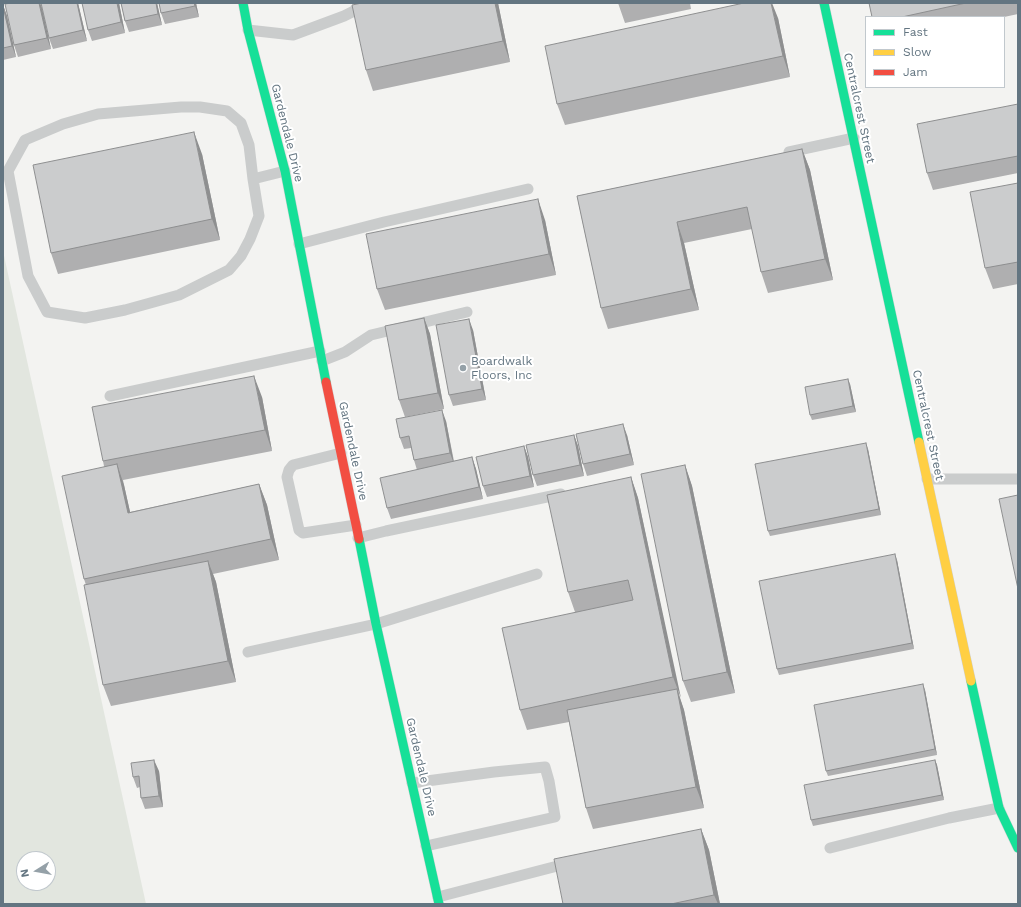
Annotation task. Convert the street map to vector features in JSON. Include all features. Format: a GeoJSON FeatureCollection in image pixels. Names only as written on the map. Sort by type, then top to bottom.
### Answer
{"type":"FeatureCollection","features":[{"type":"Feature","properties":{"kind":"street","name":"Gardendale Drive"},"geometry":{"type":"LineString","coordinates":[[243,3],[248,30],[285,171],[376,624],[438,901]]}},
{"type":"Feature","properties":{"kind":"street","name":"Centralcrest Street"},"geometry":{"type":"LineString","coordinates":[[824,3],[999,808],[1018,848]]}},
{"type":"Feature","properties":{"kind":"lane"},"geometry":{"type":"LineString","coordinates":[[248,30],[293,35],[344,16],[366,5],[377,3]]}},
{"type":"Feature","properties":{"kind":"lane"},"geometry":{"type":"LineString","coordinates":[[181,107],[200,107],[227,111],[241,123],[249,145],[253,179],[259,216],[250,239],[241,256],[229,270],[179,295],[125,310],[85,318],[47,312],[28,276],[8,170],[25,140],[63,124],[98,114],[181,107]]}},
{"type":"Feature","properties":{"kind":"lane"},"geometry":{"type":"LineString","coordinates":[[778,155],[854,138]]}},
{"type":"Feature","properties":{"kind":"lane"},"geometry":{"type":"LineString","coordinates":[[253,179],[285,171]]}},
{"type":"Feature","properties":{"kind":"lane"},"geometry":{"type":"LineString","coordinates":[[299,244],[384,222],[528,189]]}},
{"type":"Feature","properties":{"kind":"lane"},"geometry":{"type":"LineString","coordinates":[[110,396],[345,352],[371,335],[467,312]]}},
{"type":"Feature","properties":{"kind":"lane"},"geometry":{"type":"LineString","coordinates":[[341,453],[293,465],[289,470],[288,477],[299,530],[303,534],[356,525]]}},
{"type":"Feature","properties":{"kind":"lane"},"geometry":{"type":"LineString","coordinates":[[927,479],[1018,479]]}},
{"type":"Feature","properties":{"kind":"lane"},"geometry":{"type":"LineString","coordinates":[[358,538],[572,492]]}},
{"type":"Feature","properties":{"kind":"lane"},"geometry":{"type":"LineString","coordinates":[[248,652],[376,624],[537,574]]}},
{"type":"Feature","properties":{"kind":"lane"},"geometry":{"type":"LineString","coordinates":[[412,783],[545,767],[549,781],[555,817],[426,846]]}},
{"type":"Feature","properties":{"kind":"lane"},"geometry":{"type":"LineString","coordinates":[[830,848],[949,818],[999,808]]}},
{"type":"Feature","properties":{"kind":"lane"},"geometry":{"type":"LineString","coordinates":[[438,901],[582,859]]}},
{"type":"Feature","properties":{"kind":"shaded area"},"geometry":{"type":"Polygon","coordinates":[[[3,251],[146,904],[3,904],[3,251]]]}},
{"type":"Feature","properties":{"kind":"building"},"geometry":{"type":"Polygon","coordinates":[[[39,3],[47,38],[14,45],[5,4],[39,3]]]}},
{"type":"Feature","properties":{"kind":"building"},"geometry":{"type":"Polygon","coordinates":[[[41,3],[77,3],[83,30],[49,38],[41,3]]]}},
{"type":"Feature","properties":{"kind":"building"},"geometry":{"type":"Polygon","coordinates":[[[82,3],[117,3],[121,22],[88,30],[82,3]]]}},
{"type":"Feature","properties":{"kind":"building"},"geometry":{"type":"Polygon","coordinates":[[[121,3],[156,3],[158,14],[125,21],[121,3]]]}},
{"type":"Feature","properties":{"kind":"building"},"geometry":{"type":"Polygon","coordinates":[[[159,3],[194,3],[195,6],[161,13],[159,3]]]}},
{"type":"Feature","properties":{"kind":"building"},"geometry":{"type":"Polygon","coordinates":[[[362,3],[495,3],[503,41],[366,70],[352,5],[362,3]]]}},
{"type":"Feature","properties":{"kind":"building"},"geometry":{"type":"Polygon","coordinates":[[[744,3],[771,3],[783,56],[557,104],[545,46],[744,3]]]}},
{"type":"Feature","properties":{"kind":"building"},"geometry":{"type":"Polygon","coordinates":[[[869,3],[966,3],[907,16],[872,16],[869,3]]]}},
{"type":"Feature","properties":{"kind":"building"},"geometry":{"type":"Polygon","coordinates":[[[3,6],[12,46],[3,48],[3,6]]]}},
{"type":"Feature","properties":{"kind":"building"},"geometry":{"type":"Polygon","coordinates":[[[1018,104],[1018,156],[927,173],[917,124],[1018,104]]]}},
{"type":"Feature","properties":{"kind":"building"},"geometry":{"type":"Polygon","coordinates":[[[194,132],[212,219],[51,253],[33,165],[194,132]]]}},
{"type":"Feature","properties":{"kind":"building"},"geometry":{"type":"Polygon","coordinates":[[[802,149],[825,259],[761,272],[747,207],[677,222],[691,289],[601,308],[577,196],[802,149]]]}},
{"type":"Feature","properties":{"kind":"building"},"geometry":{"type":"Polygon","coordinates":[[[1018,183],[1018,262],[985,268],[970,192],[1018,183]]]}},
{"type":"Feature","properties":{"kind":"building"},"geometry":{"type":"Polygon","coordinates":[[[538,199],[549,254],[377,289],[366,234],[538,199]]]}},
{"type":"Feature","properties":{"kind":"building"},"geometry":{"type":"Polygon","coordinates":[[[424,318],[438,393],[399,400],[385,326],[424,318]]]}},
{"type":"Feature","properties":{"kind":"building","name":"Boardwalk Floors, Inc"},"geometry":{"type":"Polygon","coordinates":[[[469,319],[482,389],[449,395],[436,325],[469,319]]]}},
{"type":"Feature","properties":{"kind":"building"},"geometry":{"type":"Polygon","coordinates":[[[254,376],[265,430],[103,461],[92,407],[254,376]]]}},
{"type":"Feature","properties":{"kind":"building"},"geometry":{"type":"Polygon","coordinates":[[[848,379],[853,406],[810,415],[805,387],[848,379]]]}},
{"type":"Feature","properties":{"kind":"building"},"geometry":{"type":"Polygon","coordinates":[[[442,410],[450,453],[414,460],[409,436],[400,438],[396,419],[442,410]]]}},
{"type":"Feature","properties":{"kind":"building"},"geometry":{"type":"Polygon","coordinates":[[[623,424],[630,454],[583,464],[576,434],[623,424]]]}},
{"type":"Feature","properties":{"kind":"building"},"geometry":{"type":"Polygon","coordinates":[[[574,435],[580,465],[533,475],[526,445],[574,435]]]}},
{"type":"Feature","properties":{"kind":"building"},"geometry":{"type":"Polygon","coordinates":[[[866,443],[879,509],[768,531],[755,464],[866,443]]]}},
{"type":"Feature","properties":{"kind":"building"},"geometry":{"type":"Polygon","coordinates":[[[524,446],[530,476],[483,486],[476,457],[524,446]]]}},
{"type":"Feature","properties":{"kind":"building"},"geometry":{"type":"Polygon","coordinates":[[[472,457],[479,487],[387,508],[380,478],[472,457]]]}},
{"type":"Feature","properties":{"kind":"building"},"geometry":{"type":"Polygon","coordinates":[[[117,464],[128,513],[259,484],[271,539],[84,579],[62,476],[117,464]]]}},
{"type":"Feature","properties":{"kind":"building"},"geometry":{"type":"Polygon","coordinates":[[[685,465],[727,672],[683,681],[641,474],[685,465]]]}},
{"type":"Feature","properties":{"kind":"building"},"geometry":{"type":"Polygon","coordinates":[[[631,477],[673,677],[520,710],[502,628],[633,600],[628,580],[568,592],[547,495],[631,477]]]}},
{"type":"Feature","properties":{"kind":"building"},"geometry":{"type":"Polygon","coordinates":[[[1018,495],[1018,589],[999,499],[1018,495]]]}},
{"type":"Feature","properties":{"kind":"building"},"geometry":{"type":"Polygon","coordinates":[[[895,554],[912,643],[777,669],[759,581],[895,554]]]}},
{"type":"Feature","properties":{"kind":"building"},"geometry":{"type":"Polygon","coordinates":[[[208,561],[228,661],[103,685],[84,585],[208,561]]]}},
{"type":"Feature","properties":{"kind":"building"},"geometry":{"type":"Polygon","coordinates":[[[923,684],[935,749],[826,771],[814,705],[923,684]]]}},
{"type":"Feature","properties":{"kind":"building"},"geometry":{"type":"Polygon","coordinates":[[[677,689],[696,787],[586,808],[567,710],[677,689]]]}},
{"type":"Feature","properties":{"kind":"building"},"geometry":{"type":"Polygon","coordinates":[[[154,760],[159,796],[141,798],[139,776],[133,777],[131,763],[154,760]]]}},
{"type":"Feature","properties":{"kind":"building"},"geometry":{"type":"Polygon","coordinates":[[[935,760],[942,795],[811,820],[804,785],[935,760]]]}},
{"type":"Feature","properties":{"kind":"building"},"geometry":{"type":"Polygon","coordinates":[[[701,829],[714,895],[671,904],[563,904],[554,859],[701,829]]]}},
{"type":"Feature","properties":{"kind":"traffic: fast"},"geometry":{"type":"LineString","coordinates":[[243,3],[248,30],[285,171],[326,382]]}},
{"type":"Feature","properties":{"kind":"traffic: fast"},"geometry":{"type":"LineString","coordinates":[[824,3],[919,442]]}},
{"type":"Feature","properties":{"kind":"traffic: fast"},"geometry":{"type":"LineString","coordinates":[[359,539],[376,624],[439,904]]}},
{"type":"Feature","properties":{"kind":"traffic: fast"},"geometry":{"type":"LineString","coordinates":[[971,681],[999,808],[1018,848]]}},
{"type":"Feature","properties":{"kind":"traffic: slow"},"geometry":{"type":"LineString","coordinates":[[919,442],[971,681]]}},
{"type":"Feature","properties":{"kind":"traffic: jam"},"geometry":{"type":"LineString","coordinates":[[326,382],[359,539]]}},
{"type":"Feature","properties":{"kind":"place","name":"Boardwalk Floors, Inc"},"geometry":{"type":"Point","coordinates":[463,368]}}]}
